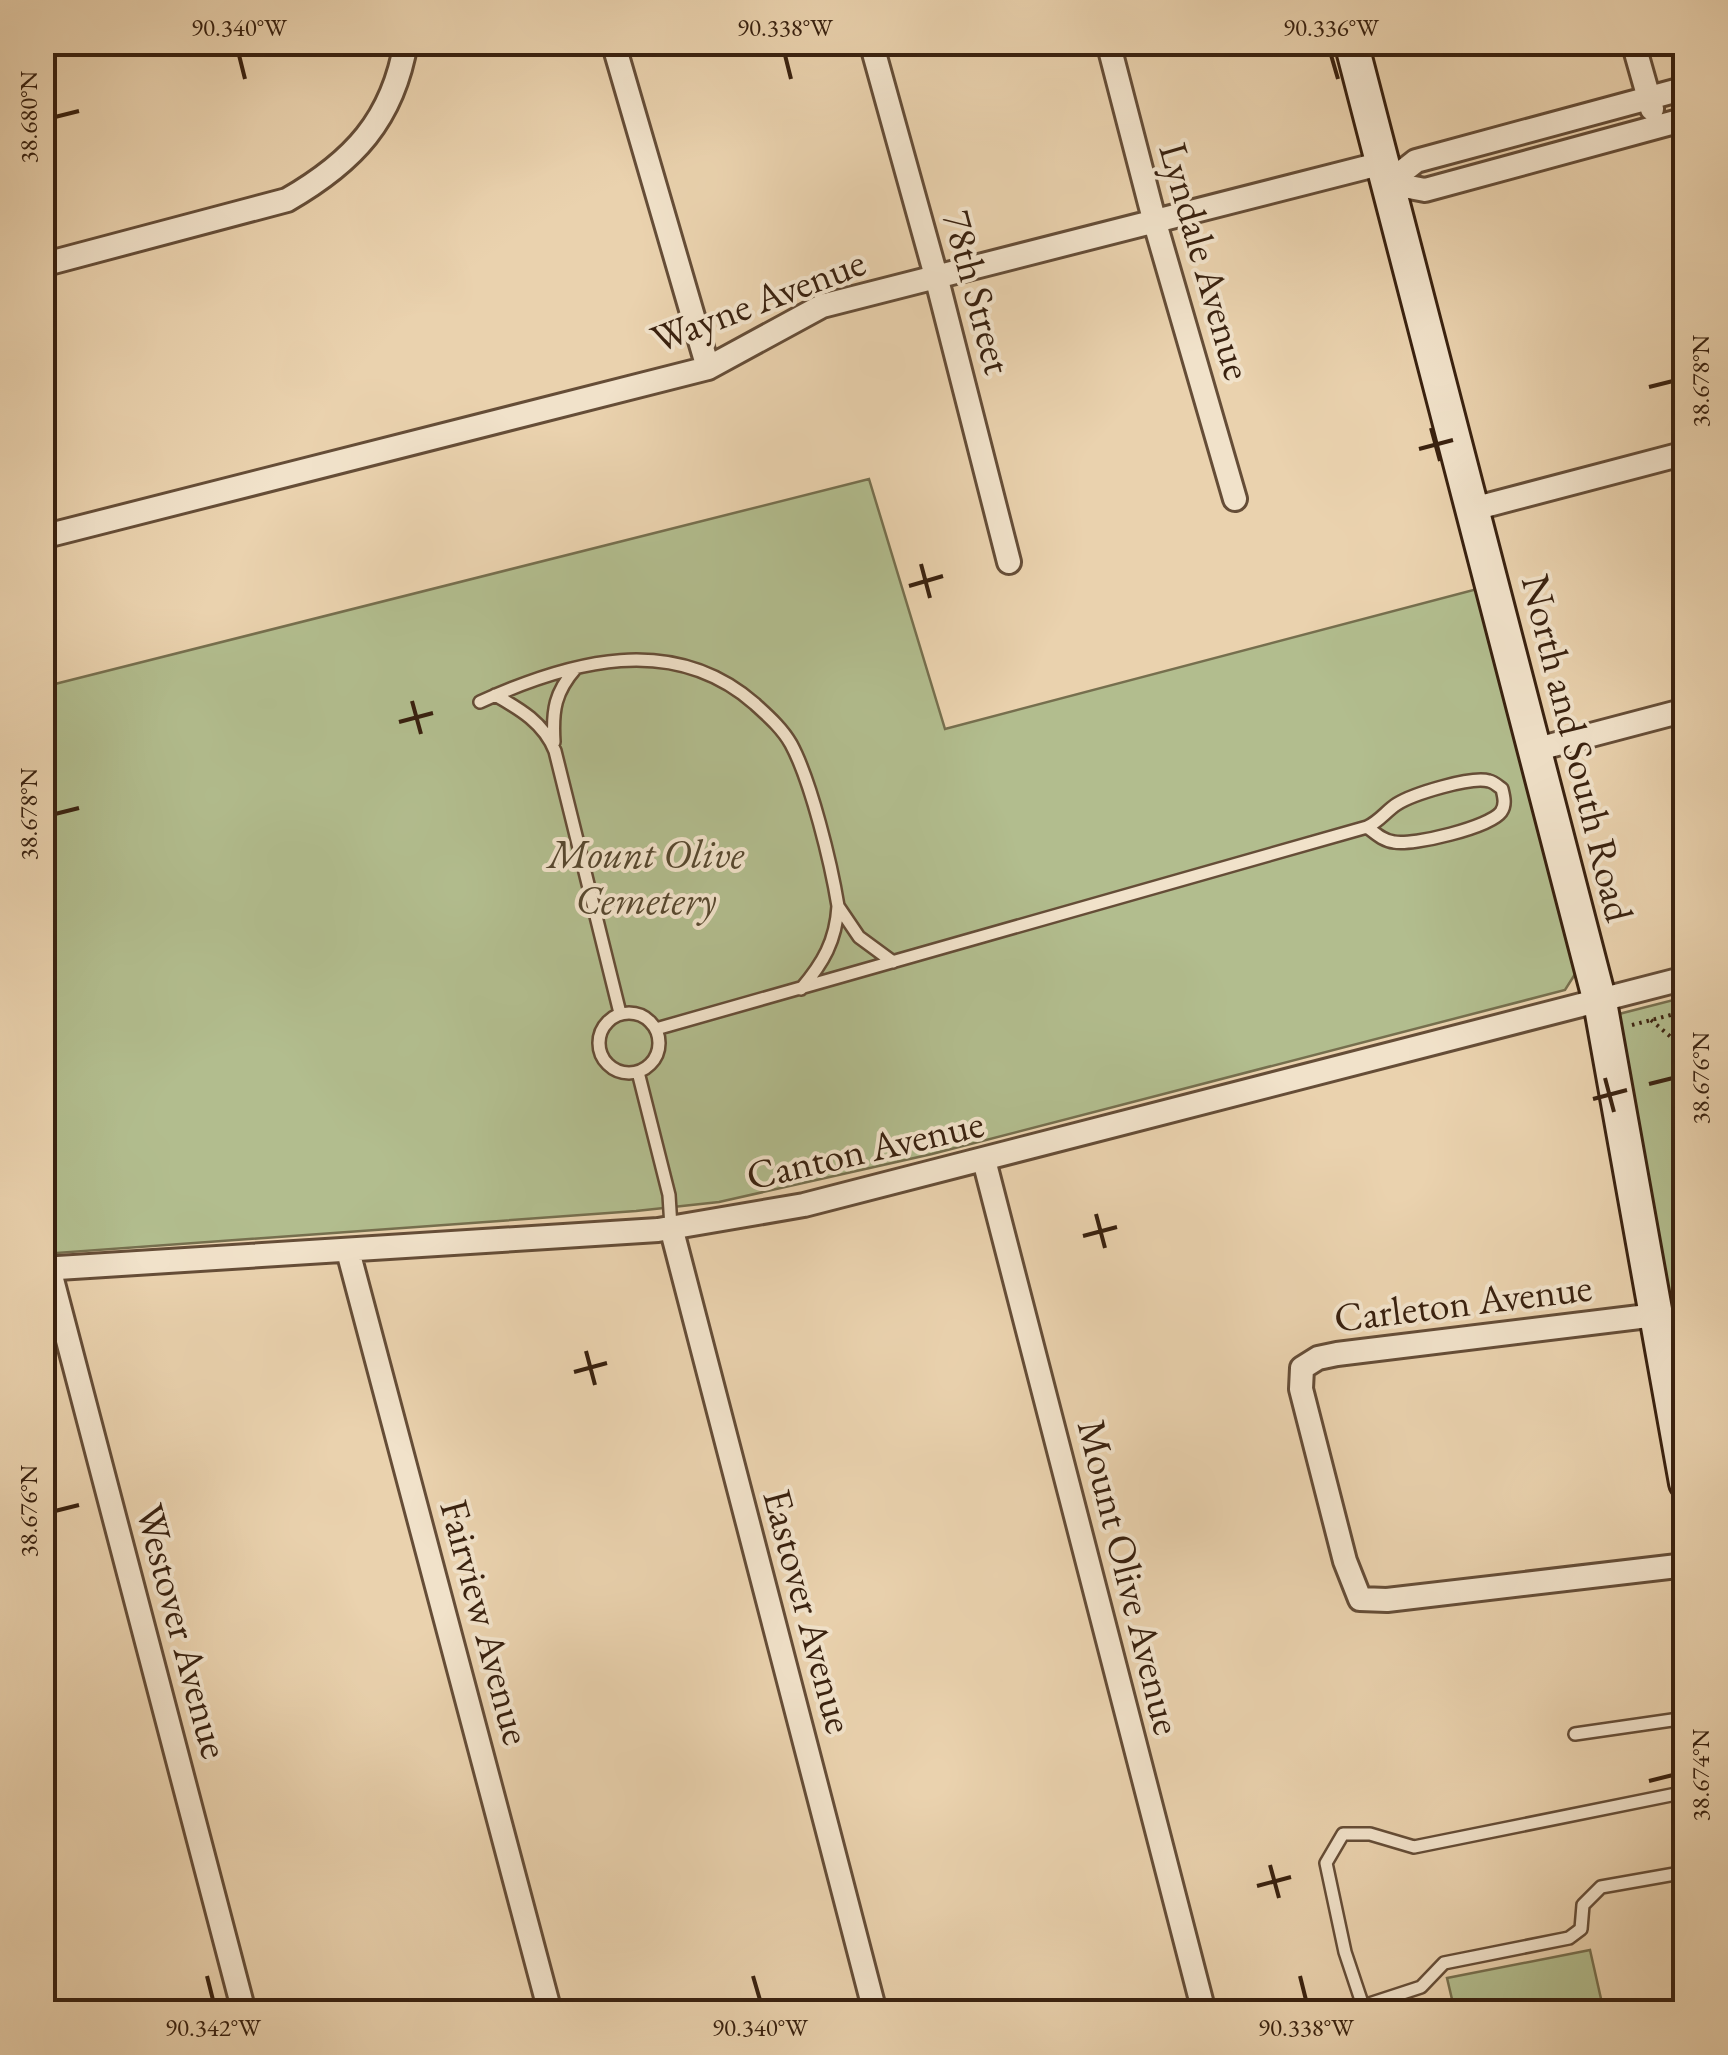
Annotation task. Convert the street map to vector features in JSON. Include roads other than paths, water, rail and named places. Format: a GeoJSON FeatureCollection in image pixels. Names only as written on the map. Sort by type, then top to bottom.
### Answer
{"type":"FeatureCollection","features":[{"type":"Feature","properties":{"kind":"street"},"geometry":{"type":"LineString","coordinates":[[42,265],[287,200],[321,180],[370,136],[402,69],[406,42]]}},
{"type":"Feature","properties":{"kind":"street"},"geometry":{"type":"LineString","coordinates":[[613,42],[708,368]]}},
{"type":"Feature","properties":{"kind":"street","name":"78th Street"},"geometry":{"type":"LineString","coordinates":[[871,42],[1009,562]]}},
{"type":"Feature","properties":{"kind":"street","name":"Lyndale Avenue"},"geometry":{"type":"LineString","coordinates":[[1108,42],[1155,223],[1235,499]]}},
{"type":"Feature","properties":{"kind":"street","name":"North and South Road"},"geometry":{"type":"LineString","coordinates":[[1352,42],[1600,1002],[1656,1315],[1681,1430],[1686,1483]]}},
{"type":"Feature","properties":{"kind":"street"},"geometry":{"type":"LineString","coordinates":[[1633,42],[1657,127]]}},
{"type":"Feature","properties":{"kind":"street","name":"Wayne Avenue"},"geometry":{"type":"LineString","coordinates":[[42,537],[708,368],[822,306],[1155,223],[1386,173],[1416,161],[1686,88]]}},
{"type":"Feature","properties":{"kind":"street","name":"Wayne Avenue"},"geometry":{"type":"LineString","coordinates":[[1386,173],[1425,190],[1686,120]]}},
{"type":"Feature","properties":{"kind":"street"},"geometry":{"type":"LineString","coordinates":[[1473,508],[1686,453]]}},
{"type":"Feature","properties":{"kind":"street"},"geometry":{"type":"LineString","coordinates":[[1534,750],[1686,710]]}},
{"type":"Feature","properties":{"kind":"street","name":"Canton Avenue"},"geometry":{"type":"LineString","coordinates":[[46,1268],[671,1227],[804,1205],[1686,978]]}},
{"type":"Feature","properties":{"kind":"street","name":"Mount Olive Avenue"},"geometry":{"type":"LineString","coordinates":[[984,1160],[1204,2012]]}},
{"type":"Feature","properties":{"kind":"street","name":"Eastover Avenue"},"geometry":{"type":"LineString","coordinates":[[671,1227],[875,2012]]}},
{"type":"Feature","properties":{"kind":"street","name":"Fairview Avenue"},"geometry":{"type":"LineString","coordinates":[[348,1251],[550,2012]]}},
{"type":"Feature","properties":{"kind":"street","name":"Westover Avenue"},"geometry":{"type":"LineString","coordinates":[[46,1268],[244,2012]]}},
{"type":"Feature","properties":{"kind":"street","name":"Carleton Avenue"},"geometry":{"type":"LineString","coordinates":[[1656,1315],[1337,1354],[1318,1358],[1302,1368],[1301,1389],[1345,1562],[1360,1598],[1387,1600],[1686,1565]]}},
{"type":"Feature","properties":{"kind":"lane"},"geometry":{"type":"LineString","coordinates":[[480,702],[576,668],[648,659],[712,672],[774,721],[790,741],[801,767],[838,906],[837,927],[822,964],[801,989]]}},
{"type":"Feature","properties":{"kind":"lane"},"geometry":{"type":"LineString","coordinates":[[555,751],[554,702],[560,686],[576,668]]}},
{"type":"Feature","properties":{"kind":"lane"},"geometry":{"type":"LineString","coordinates":[[495,696],[536,722],[548,734],[555,751],[620,1014]]}},
{"type":"Feature","properties":{"kind":"lane"},"geometry":{"type":"LineString","coordinates":[[656,1029],[1366,827],[1382,820],[1394,806],[1412,796],[1469,781],[1488,781],[1502,789],[1505,800],[1502,811],[1490,822],[1410,844],[1390,842],[1366,827]]}},
{"type":"Feature","properties":{"kind":"lane"},"geometry":{"type":"LineString","coordinates":[[838,906],[859,937],[893,962]]}},
{"type":"Feature","properties":{"kind":"lane"},"geometry":{"type":"LineString","coordinates":[[620,1014],[641,1015],[656,1029],[659,1050],[655,1059],[638,1072],[618,1071],[603,1060],[599,1051],[604,1024],[620,1014]]}},
{"type":"Feature","properties":{"kind":"lane"},"geometry":{"type":"LineString","coordinates":[[638,1072],[669,1195],[671,1227]]}},
{"type":"Feature","properties":{"kind":"lane"},"geometry":{"type":"LineString","coordinates":[[1575,1734],[1686,1718]]}},
{"type":"Feature","properties":{"kind":"lane"},"geometry":{"type":"LineString","coordinates":[[1686,1792],[1414,1847],[1370,1834],[1343,1834],[1326,1863],[1345,1952],[1363,2006],[1421,1987],[1444,1963],[1569,1938],[1581,1929],[1584,1904],[1601,1887],[1686,1872]]}},
{"type":"Feature","properties":{"kind":"park label","name":"Mount Olive Cemetery"},"geometry":{"type":"Point","coordinates":[646,877]}}]}
